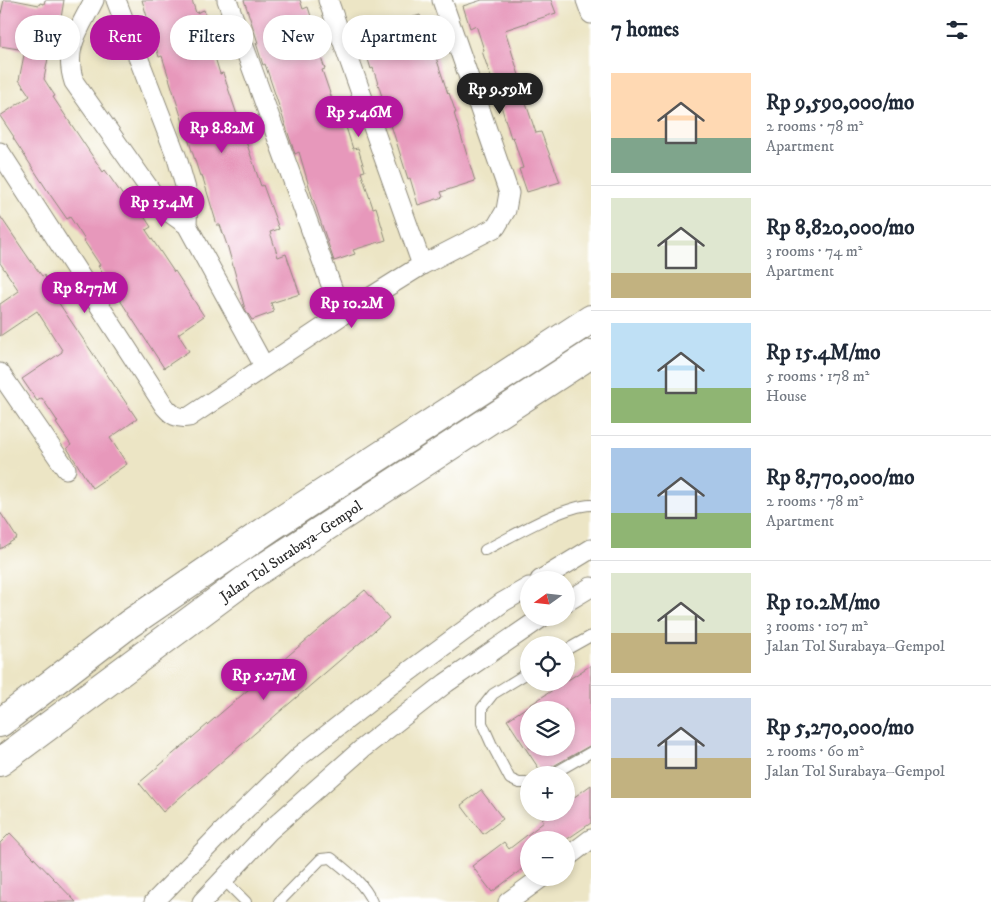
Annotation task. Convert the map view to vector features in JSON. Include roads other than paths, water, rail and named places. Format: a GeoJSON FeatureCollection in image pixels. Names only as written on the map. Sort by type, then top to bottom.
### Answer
{"type":"FeatureCollection","features":[{"type":"Feature","properties":{"kind":"highway","name":"Jalan Tol Surabaya–Gempol"},"geometry":{"type":"LineString","coordinates":[[0,722],[129,624],[242,547],[591,319]]}},
{"type":"Feature","properties":{"kind":"highway","name":"Jalan Tol Surabaya–Gempol"},"geometry":{"type":"LineString","coordinates":[[0,762],[249,576],[591,354]]}},
{"type":"Feature","properties":{"kind":"street"},"geometry":{"type":"LineString","coordinates":[[94,0],[70,47],[70,70],[74,82],[163,208],[187,225],[264,366]]}},
{"type":"Feature","properties":{"kind":"street"},"geometry":{"type":"LineString","coordinates":[[116,0],[177,158],[188,196],[187,225]]}},
{"type":"Feature","properties":{"kind":"street"},"geometry":{"type":"LineString","coordinates":[[227,0],[342,315]]}},
{"type":"Feature","properties":{"kind":"street"},"geometry":{"type":"LineString","coordinates":[[328,0],[422,265]]}},
{"type":"Feature","properties":{"kind":"street"},"geometry":{"type":"LineString","coordinates":[[0,152],[165,407],[172,415],[181,418],[197,413],[264,366],[422,265],[496,227],[506,210],[508,193],[442,0]]}},
{"type":"Feature","properties":{"kind":"street"},"geometry":{"type":"LineString","coordinates":[[586,0],[591,14]]}},
{"type":"Feature","properties":{"kind":"street"},"geometry":{"type":"LineString","coordinates":[[0,373],[66,469]]}},
{"type":"Feature","properties":{"kind":"street"},"geometry":{"type":"LineString","coordinates":[[555,571],[591,549]]}},
{"type":"Feature","properties":{"kind":"street"},"geometry":{"type":"LineString","coordinates":[[575,597],[591,587]]}},
{"type":"Feature","properties":{"kind":"street"},"geometry":{"type":"LineString","coordinates":[[154,902],[300,756],[392,684],[503,602],[520,592]]}},
{"type":"Feature","properties":{"kind":"street"},"geometry":{"type":"LineString","coordinates":[[202,902],[268,832],[363,748],[446,683],[528,626]]}},
{"type":"Feature","properties":{"kind":"street"},"geometry":{"type":"LineString","coordinates":[[575,852],[591,840]]}},
{"type":"Feature","properties":{"kind":"street"},"geometry":{"type":"LineString","coordinates":[[508,902],[530,886]]}},
{"type":"Feature","properties":{"kind":"lane"},"geometry":{"type":"LineString","coordinates":[[485,550],[559,513],[582,505],[591,505]]}},
{"type":"Feature","properties":{"kind":"lane"},"geometry":{"type":"LineString","coordinates":[[575,645],[591,636]]}},
{"type":"Feature","properties":{"kind":"lane"},"geometry":{"type":"LineString","coordinates":[[520,678],[493,694],[482,708],[482,723],[490,744],[510,779],[520,784]]}},
{"type":"Feature","properties":{"kind":"lane"},"geometry":{"type":"LineString","coordinates":[[567,766],[591,752]]}},
{"type":"Feature","properties":{"kind":"lane"},"geometry":{"type":"LineString","coordinates":[[279,902],[321,859],[331,858],[355,878],[372,902]]}},
{"type":"Feature","properties":{"kind":"lane"},"geometry":{"type":"LineString","coordinates":[[223,880],[246,902]]}}]}
